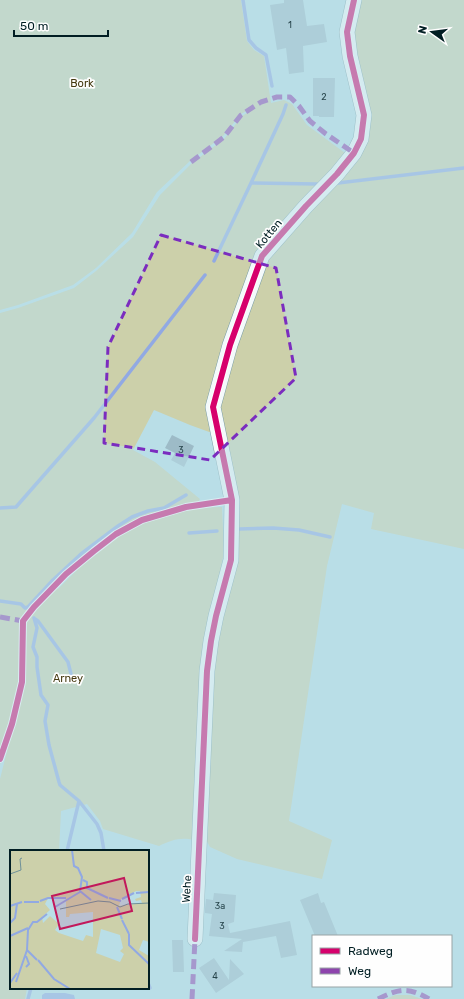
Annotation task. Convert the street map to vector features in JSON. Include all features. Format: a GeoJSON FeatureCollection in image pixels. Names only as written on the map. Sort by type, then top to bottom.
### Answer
{"type":"FeatureCollection","features":[{"type":"Feature","properties":{"kind":"street","name":"Kotten"},"geometry":{"type":"LineString","coordinates":[[200,839],[207,671],[216,616],[231,560],[232,500],[213,407],[230,345],[262,256],[306,206],[337,174],[354,153],[361,139],[364,115],[350,56],[347,32],[354,0]]}},
{"type":"Feature","properties":{"kind":"street","name":"Wehe"},"geometry":{"type":"LineString","coordinates":[[195,939],[200,839]]}},
{"type":"Feature","properties":{"kind":"highlighted area"},"geometry":{"type":"Polygon","coordinates":[[[161,235],[276,268],[296,378],[210,460],[104,443],[108,347],[161,235]]]}},
{"type":"Feature","properties":{"kind":"green space"},"geometry":{"type":"Polygon","coordinates":[[[0,0],[241,0],[247,41],[254,50],[264,56],[271,103],[284,100],[292,104],[307,125],[355,160],[366,137],[368,117],[353,42],[357,0],[464,0],[464,549],[371,529],[374,513],[342,504],[327,566],[289,821],[332,840],[322,879],[237,859],[210,847],[204,836],[209,671],[213,641],[221,616],[233,558],[237,525],[235,498],[216,406],[233,346],[265,257],[304,214],[297,207],[261,255],[228,344],[210,407],[212,433],[154,410],[133,450],[155,462],[200,499],[197,504],[142,518],[115,532],[52,582],[58,589],[86,561],[117,535],[143,521],[187,508],[222,507],[224,552],[212,615],[205,672],[194,840],[176,840],[159,846],[103,829],[100,821],[87,804],[61,811],[59,850],[10,850],[10,989],[27,989],[25,999],[0,999],[0,779],[24,683],[24,621],[22,620],[20,682],[0,765],[0,313],[74,288],[96,271],[133,237],[160,195],[192,163],[224,139],[248,110],[241,114],[223,136],[190,161],[157,192],[132,233],[96,268],[73,285],[0,310],[0,0]]]}},
{"type":"Feature","properties":{"kind":"green space"},"geometry":{"type":"Polygon","coordinates":[[[395,995],[410,995],[422,999],[386,999],[395,995]]]}},
{"type":"Feature","properties":{"kind":"water"},"geometry":{"type":"Polygon","coordinates":[[[45,993],[65,993],[74,995],[75,999],[42,999],[42,995],[45,993]]]}},
{"type":"Feature","properties":{"kind":"building"},"geometry":{"type":"Polygon","coordinates":[[[284,0],[303,0],[307,26],[324,24],[327,42],[303,46],[304,72],[289,74],[286,48],[277,50],[270,5],[284,3],[284,0]]]}},
{"type":"Feature","properties":{"kind":"building"},"geometry":{"type":"Polygon","coordinates":[[[313,78],[335,78],[334,117],[313,116],[313,78]]]}},
{"type":"Feature","properties":{"kind":"building"},"geometry":{"type":"Polygon","coordinates":[[[172,435],[194,446],[184,467],[171,460],[175,453],[165,448],[172,435]]]}},
{"type":"Feature","properties":{"kind":"building"},"geometry":{"type":"Polygon","coordinates":[[[214,893],[236,895],[234,922],[228,924],[230,933],[290,921],[297,955],[281,958],[276,936],[243,942],[242,952],[224,951],[242,939],[209,936],[212,914],[205,913],[206,899],[213,900],[214,893]]]}},
{"type":"Feature","properties":{"kind":"building"},"geometry":{"type":"Polygon","coordinates":[[[318,893],[321,903],[324,902],[338,935],[315,935],[300,900],[318,893]]]}},
{"type":"Feature","properties":{"kind":"building"},"geometry":{"type":"Polygon","coordinates":[[[172,940],[183,940],[184,972],[173,972],[172,940]]]}},
{"type":"Feature","properties":{"kind":"building"},"geometry":{"type":"Polygon","coordinates":[[[214,958],[229,980],[230,959],[244,974],[216,993],[199,968],[214,958]]]}},
{"type":"Feature","properties":{"kind":"waterway"},"geometry":{"type":"LineString","coordinates":[[243,0],[249,40],[256,48],[266,55],[272,86]]}},
{"type":"Feature","properties":{"kind":"waterway"},"geometry":{"type":"LineString","coordinates":[[214,261],[286,105]]}},
{"type":"Feature","properties":{"kind":"waterway"},"geometry":{"type":"LineString","coordinates":[[338,183],[464,168]]}},
{"type":"Feature","properties":{"kind":"waterway"},"geometry":{"type":"LineString","coordinates":[[251,183],[317,184]]}},
{"type":"Feature","properties":{"kind":"waterway"},"geometry":{"type":"LineString","coordinates":[[0,508],[16,507],[94,418],[205,275]]}},
{"type":"Feature","properties":{"kind":"waterway"},"geometry":{"type":"LineString","coordinates":[[0,601],[21,604],[25,608],[28,607],[53,580],[81,554],[118,526],[132,517],[148,511],[164,508],[186,495]]}},
{"type":"Feature","properties":{"kind":"waterway"},"geometry":{"type":"LineString","coordinates":[[239,529],[273,528],[299,530],[330,537]]}},
{"type":"Feature","properties":{"kind":"waterway"},"geometry":{"type":"LineString","coordinates":[[189,533],[217,531]]}},
{"type":"Feature","properties":{"kind":"waterway","name":"Wehe"},"geometry":{"type":"LineString","coordinates":[[34,618],[37,628],[33,647],[37,657],[41,695],[48,705],[45,721],[49,745],[59,782],[60,785],[79,801],[97,824],[101,833],[104,850]]}},
{"type":"Feature","properties":{"kind":"waterway"},"geometry":{"type":"LineString","coordinates":[[35,619],[68,662],[72,678]]}},
{"type":"Feature","properties":{"kind":"waterway"},"geometry":{"type":"LineString","coordinates":[[67,850],[79,801]]}},
{"type":"Feature","properties":{"kind":"waterway"},"geometry":{"type":"LineString","coordinates":[[28,999],[31,989]]}},
{"type":"Feature","properties":{"kind":"marked path"},"geometry":{"type":"LineString","coordinates":[[191,162],[224,137],[241,115],[261,102],[277,97],[290,97],[310,121],[354,153]]}},
{"type":"Feature","properties":{"kind":"marked path"},"geometry":{"type":"LineString","coordinates":[[0,617],[23,621]]}},
{"type":"Feature","properties":{"kind":"marked path"},"geometry":{"type":"LineString","coordinates":[[192,999],[195,939]]}},
{"type":"Feature","properties":{"kind":"marked path"},"geometry":{"type":"LineString","coordinates":[[378,999],[403,990],[415,992],[429,999]]}},
{"type":"Feature","properties":{"kind":"cycle path"},"geometry":{"type":"LineString","coordinates":[[195,939],[207,671],[216,616],[231,560],[232,500],[213,407],[230,345],[262,256],[306,206],[337,174],[354,153],[361,139],[364,115],[350,56],[347,32],[354,0]]}},
{"type":"Feature","properties":{"kind":"cycle path"},"geometry":{"type":"LineString","coordinates":[[0,759],[12,724],[22,682],[23,621],[34,607],[66,574],[116,534],[142,520],[186,507],[232,500]]}},
{"type":"Feature","properties":{"kind":"park label","name":"Bork"},"geometry":{"type":"Point","coordinates":[82,83]}},
{"type":"Feature","properties":{"kind":"park label","name":"Arney"},"geometry":{"type":"Point","coordinates":[68,678]}}]}
